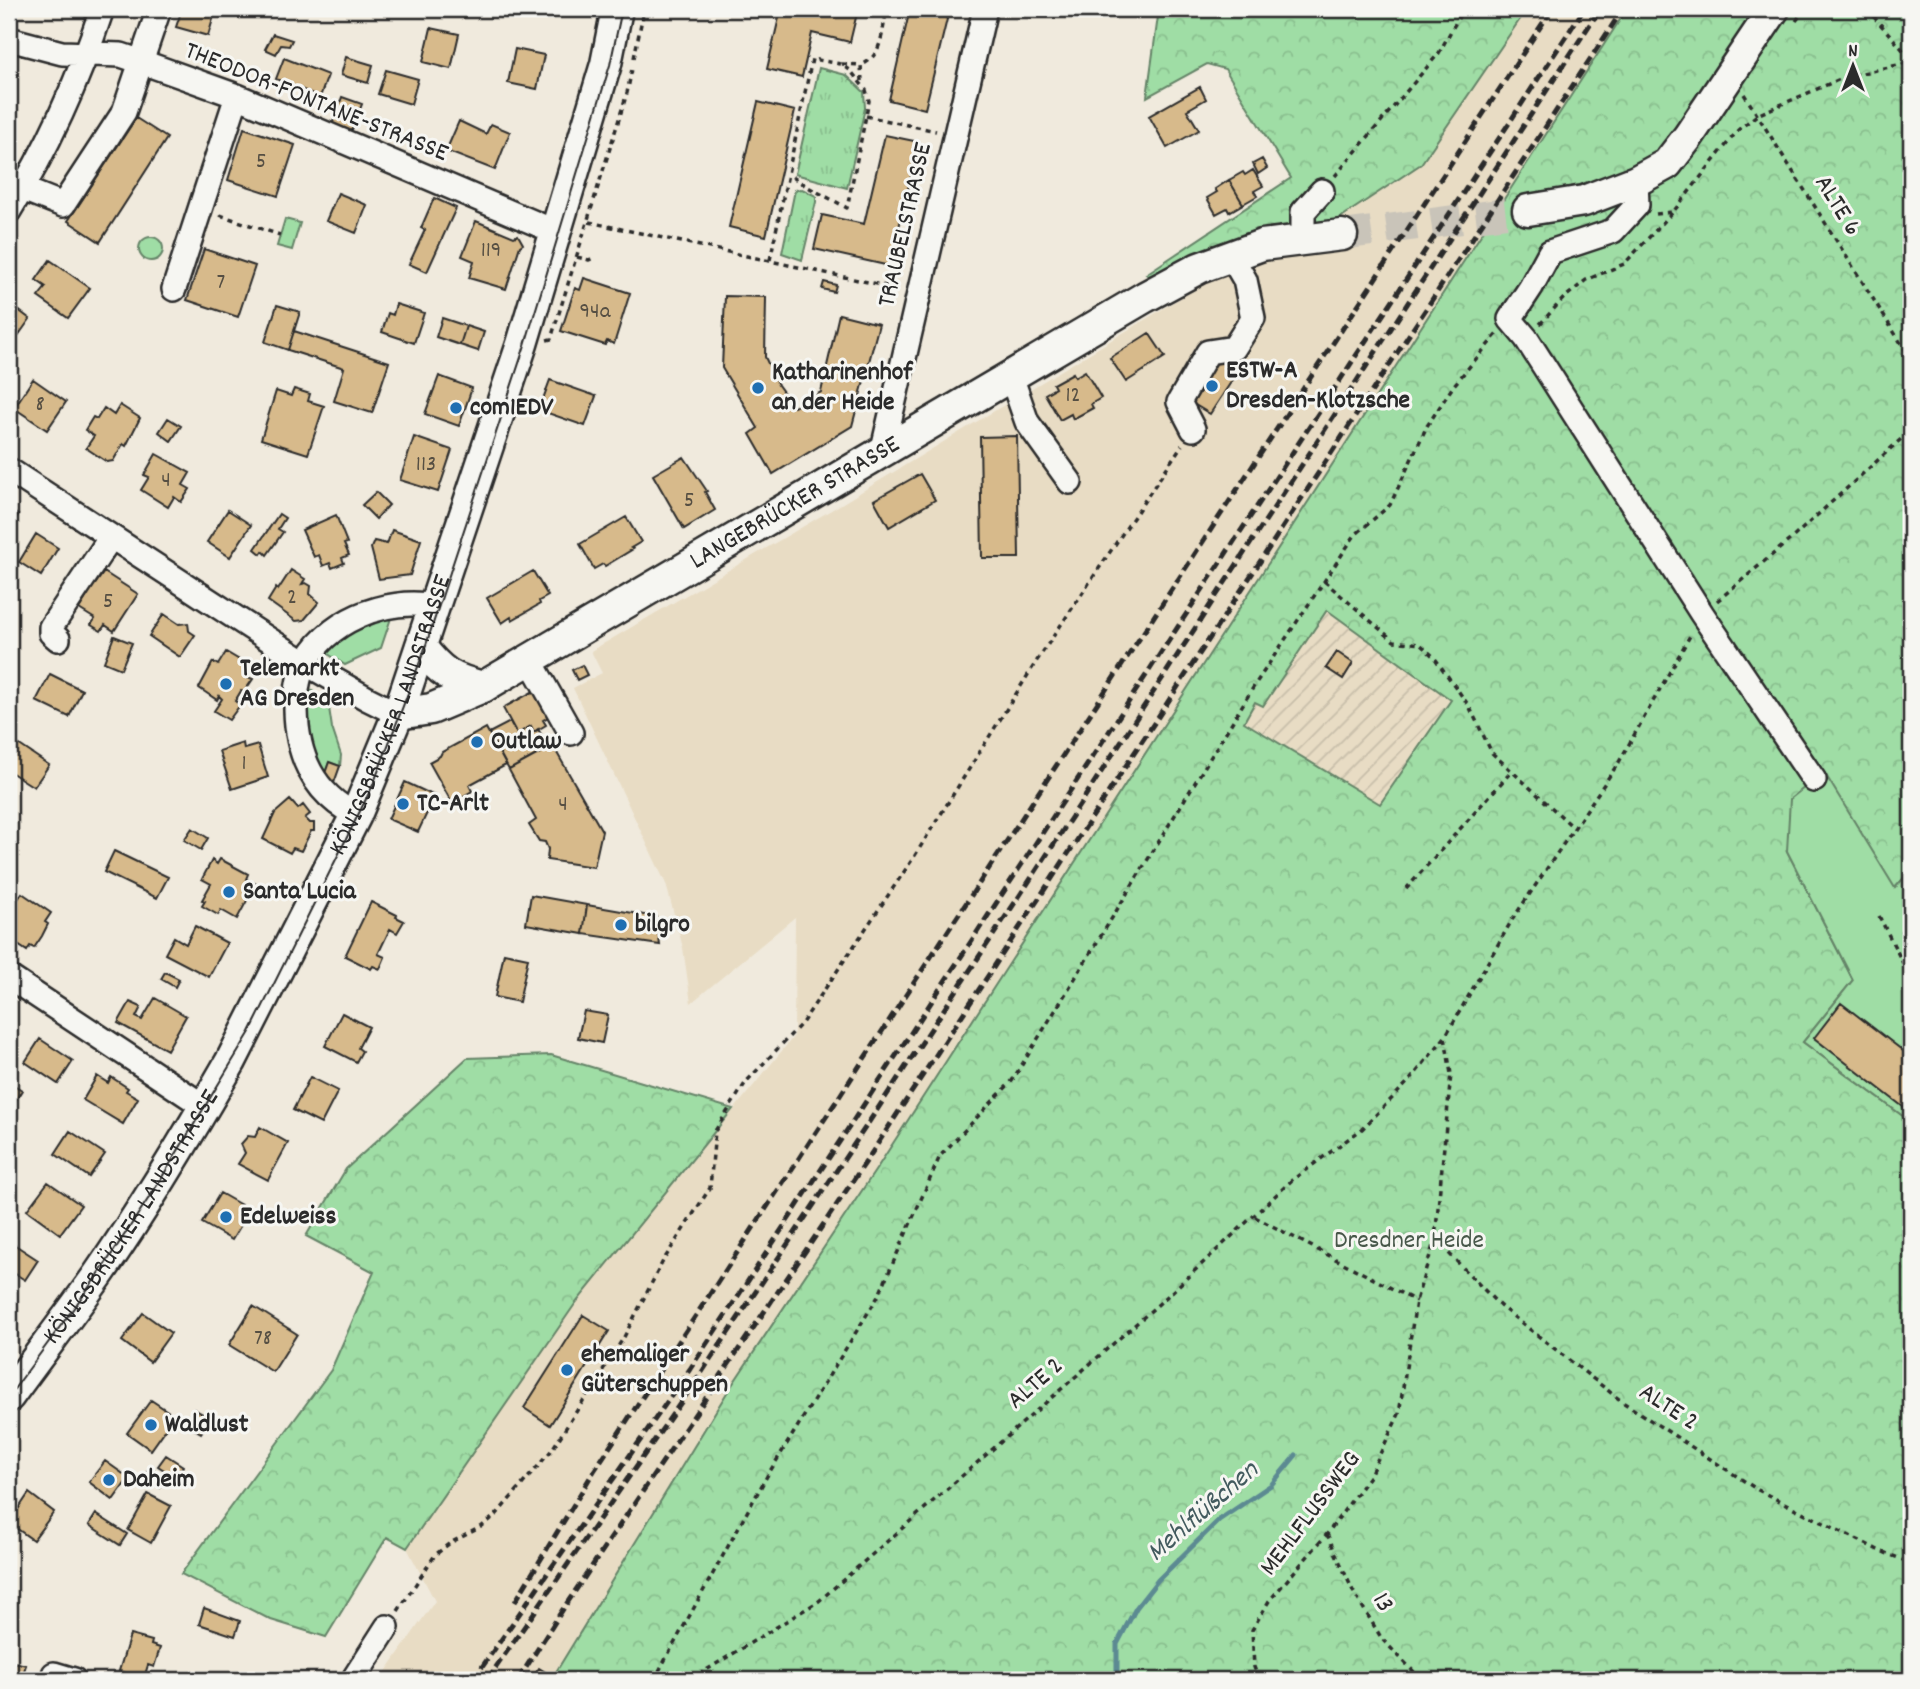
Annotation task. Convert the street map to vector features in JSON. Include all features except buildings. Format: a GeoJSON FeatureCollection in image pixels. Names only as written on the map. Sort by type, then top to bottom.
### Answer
{"type":"FeatureCollection","features":[{"type":"Feature","properties":{"kind":"main road","name":"KÖNIGSBRÜCKER LANDSTRASSE"},"geometry":{"type":"LineString","coordinates":[[9,1396],[98,1275],[205,1107],[356,814],[398,714],[517,357],[606,64],[617,9]]}},
{"type":"Feature","properties":{"kind":"main road"},"geometry":{"type":"LineString","coordinates":[[1528,210],[1584,201],[1636,181],[1667,164],[1774,9]]}},
{"type":"Feature","properties":{"kind":"main road","name":"LANGEBRÜCKER STRASSE"},"geometry":{"type":"LineString","coordinates":[[398,714],[431,709],[482,687],[1145,297],[1199,268],[1262,245],[1342,235]]}},
{"type":"Feature","properties":{"kind":"main road"},"geometry":{"type":"LineString","coordinates":[[421,647],[451,678],[482,687]]}},
{"type":"Feature","properties":{"kind":"street"},"geometry":{"type":"LineString","coordinates":[[9,211],[51,135],[87,55],[102,9]]}},
{"type":"Feature","properties":{"kind":"street"},"geometry":{"type":"LineString","coordinates":[[23,189],[62,205],[124,112],[159,9]]}},
{"type":"Feature","properties":{"kind":"street","name":"TRAUBELSTRASSE"},"geometry":{"type":"LineString","coordinates":[[882,453],[985,9]]}},
{"type":"Feature","properties":{"kind":"street","name":"THEODOR-FONTANE-STRASSE"},"geometry":{"type":"LineString","coordinates":[[9,39],[62,53],[121,55],[142,62],[237,96],[556,232]]}},
{"type":"Feature","properties":{"kind":"street"},"geometry":{"type":"LineString","coordinates":[[174,289],[237,96]]}},
{"type":"Feature","properties":{"kind":"street"},"geometry":{"type":"LineString","coordinates":[[1636,181],[1637,205],[1628,217],[1613,231],[1550,252],[1510,319],[1527,338],[1702,614],[1814,780]]}},
{"type":"Feature","properties":{"kind":"street"},"geometry":{"type":"LineString","coordinates":[[1303,240],[1303,212],[1322,191]]}},
{"type":"Feature","properties":{"kind":"street"},"geometry":{"type":"LineString","coordinates":[[1193,429],[1179,402],[1208,352],[1234,348],[1253,318],[1245,280],[1238,268],[1235,254]]}},
{"type":"Feature","properties":{"kind":"street"},"geometry":{"type":"LineString","coordinates":[[1011,376],[1027,422],[1070,482]]}},
{"type":"Feature","properties":{"kind":"street"},"geometry":{"type":"LineString","coordinates":[[9,470],[311,666],[398,714]]}},
{"type":"Feature","properties":{"kind":"street"},"geometry":{"type":"LineString","coordinates":[[58,639],[51,633],[51,627],[111,537]]}},
{"type":"Feature","properties":{"kind":"street"},"geometry":{"type":"LineString","coordinates":[[356,814],[338,805],[322,791],[303,758],[296,703],[298,687],[325,638],[358,616],[390,607],[422,604],[434,606]]}},
{"type":"Feature","properties":{"kind":"street"},"geometry":{"type":"LineString","coordinates":[[530,660],[571,733]]}},
{"type":"Feature","properties":{"kind":"street"},"geometry":{"type":"LineString","coordinates":[[9,977],[205,1107]]}},
{"type":"Feature","properties":{"kind":"street"},"geometry":{"type":"LineString","coordinates":[[353,1680],[387,1627]]}},
{"type":"Feature","properties":{"kind":"path"},"geometry":{"type":"LineString","coordinates":[[770,261],[812,59],[841,64],[861,65],[868,62],[877,54],[887,9]]}},
{"type":"Feature","properties":{"kind":"path"},"geometry":{"type":"LineString","coordinates":[[1322,191],[1439,53],[1463,9]]}},
{"type":"Feature","properties":{"kind":"path"},"geometry":{"type":"LineString","coordinates":[[1527,338],[1563,299],[1586,280],[1624,264],[1673,212],[1738,130],[1758,115],[1845,77],[1911,61],[1867,9]]}},
{"type":"Feature","properties":{"kind":"path"},"geometry":{"type":"LineString","coordinates":[[841,64],[862,83]]}},
{"type":"Feature","properties":{"kind":"path"},"geometry":{"type":"LineString","coordinates":[[789,174],[804,186],[813,188],[847,208],[869,101],[862,83],[861,65]]}},
{"type":"Feature","properties":{"kind":"path","name":"ALTE 6"},"geometry":{"type":"LineString","coordinates":[[1732,73],[1911,359]]}},
{"type":"Feature","properties":{"kind":"path"},"geometry":{"type":"LineString","coordinates":[[866,116],[956,135]]}},
{"type":"Feature","properties":{"kind":"path"},"geometry":{"type":"LineString","coordinates":[[201,209],[280,235]]}},
{"type":"Feature","properties":{"kind":"path"},"geometry":{"type":"LineString","coordinates":[[1628,217],[1673,212]]}},
{"type":"Feature","properties":{"kind":"path"},"geometry":{"type":"LineString","coordinates":[[588,222],[919,293]]}},
{"type":"Feature","properties":{"kind":"path"},"geometry":{"type":"LineString","coordinates":[[577,257],[589,260],[595,257]]}},
{"type":"Feature","properties":{"kind":"path"},"geometry":{"type":"LineString","coordinates":[[654,1680],[767,1476],[879,1295],[940,1156],[1012,1081],[1256,683],[1355,535],[1390,505],[1427,426],[1454,385],[1510,319]]}},
{"type":"Feature","properties":{"kind":"path"},"geometry":{"type":"LineString","coordinates":[[387,1627],[435,1555],[496,1515],[551,1451],[624,1337],[663,1261],[710,1188],[715,1131],[746,1082],[802,1023],[914,857],[1035,663],[1193,429]]}},
{"type":"Feature","properties":{"kind":"path"},"geometry":{"type":"LineString","coordinates":[[1702,614],[1791,539],[1911,430]]}},
{"type":"Feature","properties":{"kind":"path"},"geometry":{"type":"LineString","coordinates":[[1324,581],[1394,641],[1420,644],[1427,650],[1469,706],[1492,752],[1574,828]]}},
{"type":"Feature","properties":{"kind":"path","name":"ALTE 2"},"geometry":{"type":"LineString","coordinates":[[690,1680],[819,1601],[1255,1217],[1292,1180],[1362,1129],[1410,1080],[1445,1037],[1512,920],[1619,762],[1702,614]]}},
{"type":"Feature","properties":{"kind":"path"},"geometry":{"type":"LineString","coordinates":[[1406,890],[1512,771]]}},
{"type":"Feature","properties":{"kind":"path"},"geometry":{"type":"LineString","coordinates":[[1879,916],[1911,979]]}},
{"type":"Feature","properties":{"kind":"path","name":"MEHLFLUSSWEG"},"geometry":{"type":"LineString","coordinates":[[1259,1680],[1254,1667],[1252,1630],[1269,1601],[1327,1534],[1370,1475],[1399,1413],[1416,1301],[1435,1239],[1451,1074],[1445,1037]]}},
{"type":"Feature","properties":{"kind":"path"},"geometry":{"type":"LineString","coordinates":[[1255,1217],[1416,1301]]}},
{"type":"Feature","properties":{"kind":"path","name":"ALTE 2"},"geometry":{"type":"LineString","coordinates":[[1435,1239],[1500,1306],[1624,1404],[1758,1490],[1878,1550],[1911,1563]]}},
{"type":"Feature","properties":{"kind":"path","name":"13"},"geometry":{"type":"LineString","coordinates":[[1327,1534],[1353,1591],[1382,1639],[1422,1680]]}},
{"type":"Feature","properties":{"kind":"shaded area"},"geometry":{"type":"Polygon","coordinates":[[[1527,9],[1627,9],[877,1168],[728,1391],[551,1680],[380,1680],[435,1601],[407,1548],[575,1304],[794,1036],[795,917],[691,1003],[683,948],[666,884],[573,688],[602,673],[591,651],[833,509],[1202,285],[1270,256],[1343,246],[1340,218],[1421,164],[1527,9]]]}},
{"type":"Feature","properties":{"kind":"shaded area"},"geometry":{"type":"Polygon","coordinates":[[[1327,610],[1451,700],[1380,804],[1244,721],[1255,702],[1263,705],[1327,610]]]}},
{"type":"Feature","properties":{"kind":"green space"},"geometry":{"type":"Polygon","coordinates":[[[1159,9],[1527,9],[1421,164],[1340,218],[1341,232],[1160,286],[1146,274],[1291,178],[1225,69],[1207,64],[1147,97],[1159,9]]]}},
{"type":"Feature","properties":{"kind":"green space","name":"Dresdner Heide"},"geometry":{"type":"Polygon","coordinates":[[[1627,9],[1911,9],[1911,870],[1895,888],[1787,851],[1853,980],[1803,1042],[1911,1122],[1911,1680],[551,1680],[728,1391],[877,1168],[1627,9]],[[1327,610],[1263,706],[1255,702],[1244,722],[1380,804],[1451,700],[1327,610]]]}},
{"type":"Feature","properties":{"kind":"green space"},"geometry":{"type":"Polygon","coordinates":[[[819,68],[846,75],[864,92],[865,108],[847,188],[795,174],[819,68]]]}},
{"type":"Feature","properties":{"kind":"green space"},"geometry":{"type":"Polygon","coordinates":[[[802,189],[816,196],[816,202],[802,260],[782,253],[795,190],[802,189]]]}},
{"type":"Feature","properties":{"kind":"green space"},"geometry":{"type":"Polygon","coordinates":[[[285,219],[300,223],[292,250],[277,246],[285,219]]]}},
{"type":"Feature","properties":{"kind":"green space"},"geometry":{"type":"Polygon","coordinates":[[[151,237],[160,240],[163,249],[160,258],[151,261],[142,258],[139,249],[142,240],[151,237]]]}},
{"type":"Feature","properties":{"kind":"green space"},"geometry":{"type":"Polygon","coordinates":[[[393,612],[381,648],[345,665],[322,650],[338,634],[393,612]]]}},
{"type":"Feature","properties":{"kind":"green space"},"geometry":{"type":"Polygon","coordinates":[[[303,685],[328,701],[332,728],[341,755],[340,766],[329,762],[323,779],[309,760],[303,685]]]}},
{"type":"Feature","properties":{"kind":"green space"},"geometry":{"type":"Polygon","coordinates":[[[1824,772],[1895,888],[1911,870],[1911,1122],[1803,1042],[1853,980],[1787,851],[1790,799],[1824,772]]]}},
{"type":"Feature","properties":{"kind":"green space"},"geometry":{"type":"Polygon","coordinates":[[[551,1055],[733,1109],[575,1304],[407,1548],[387,1537],[326,1637],[271,1620],[181,1574],[331,1370],[374,1272],[306,1236],[346,1169],[467,1058],[551,1055]]]}},
{"type":"Feature","properties":{"kind":"waterway","name":"Mehlflüßchen"},"geometry":{"type":"LineString","coordinates":[[1117,1680],[1117,1644],[1136,1608],[1158,1580],[1219,1520],[1271,1485],[1296,1455]]}},
{"type":"Feature","properties":{"kind":"tunnel"},"geometry":{"type":"LineString","coordinates":[[1342,235],[1528,210]]}},
{"type":"Feature","properties":{"kind":"tram line"},"geometry":{"type":"LineString","coordinates":[[9,1396],[98,1275],[156,1187],[250,1032],[373,785],[424,651],[525,345],[610,65],[622,9]]}},
{"type":"Feature","properties":{"kind":"railway"},"geometry":{"type":"LineString","coordinates":[[515,1602],[594,1471],[1552,9]]}},
{"type":"Feature","properties":{"kind":"railway"},"geometry":{"type":"LineString","coordinates":[[473,1680],[690,1369],[1584,9]]}},
{"type":"Feature","properties":{"kind":"railway"},"geometry":{"type":"LineString","coordinates":[[487,1680],[777,1260],[1052,847],[1600,9]]}},
{"type":"Feature","properties":{"kind":"railway"},"geometry":{"type":"LineString","coordinates":[[518,1680],[565,1606],[865,1163],[1623,9]]}},
{"type":"Feature","properties":{"kind":"place","name":"ESTW-A Dresden-Klotzsche"},"geometry":{"type":"Point","coordinates":[1212,386]}},
{"type":"Feature","properties":{"kind":"place","name":"Katharinenhof an der Heide"},"geometry":{"type":"Point","coordinates":[758,388]}},
{"type":"Feature","properties":{"kind":"place","name":"com1EDV"},"geometry":{"type":"Point","coordinates":[456,408]}},
{"type":"Feature","properties":{"kind":"place","name":"Telemarkt AG Dresden"},"geometry":{"type":"Point","coordinates":[226,684]}},
{"type":"Feature","properties":{"kind":"place","name":"Outlaw"},"geometry":{"type":"Point","coordinates":[477,742]}},
{"type":"Feature","properties":{"kind":"place","name":"TC-Arlt"},"geometry":{"type":"Point","coordinates":[403,804]}},
{"type":"Feature","properties":{"kind":"place","name":"Santa Lucia"},"geometry":{"type":"Point","coordinates":[229,892]}},
{"type":"Feature","properties":{"kind":"place","name":"bilgro"},"geometry":{"type":"Point","coordinates":[621,925]}},
{"type":"Feature","properties":{"kind":"place","name":"Edelweiss"},"geometry":{"type":"Point","coordinates":[226,1217]}},
{"type":"Feature","properties":{"kind":"place","name":"ehemaliger Güterschuppen"},"geometry":{"type":"Point","coordinates":[567,1370]}},
{"type":"Feature","properties":{"kind":"place","name":"Waldlust"},"geometry":{"type":"Point","coordinates":[151,1425]}},
{"type":"Feature","properties":{"kind":"place","name":"Daheim"},"geometry":{"type":"Point","coordinates":[109,1480]}}]}
